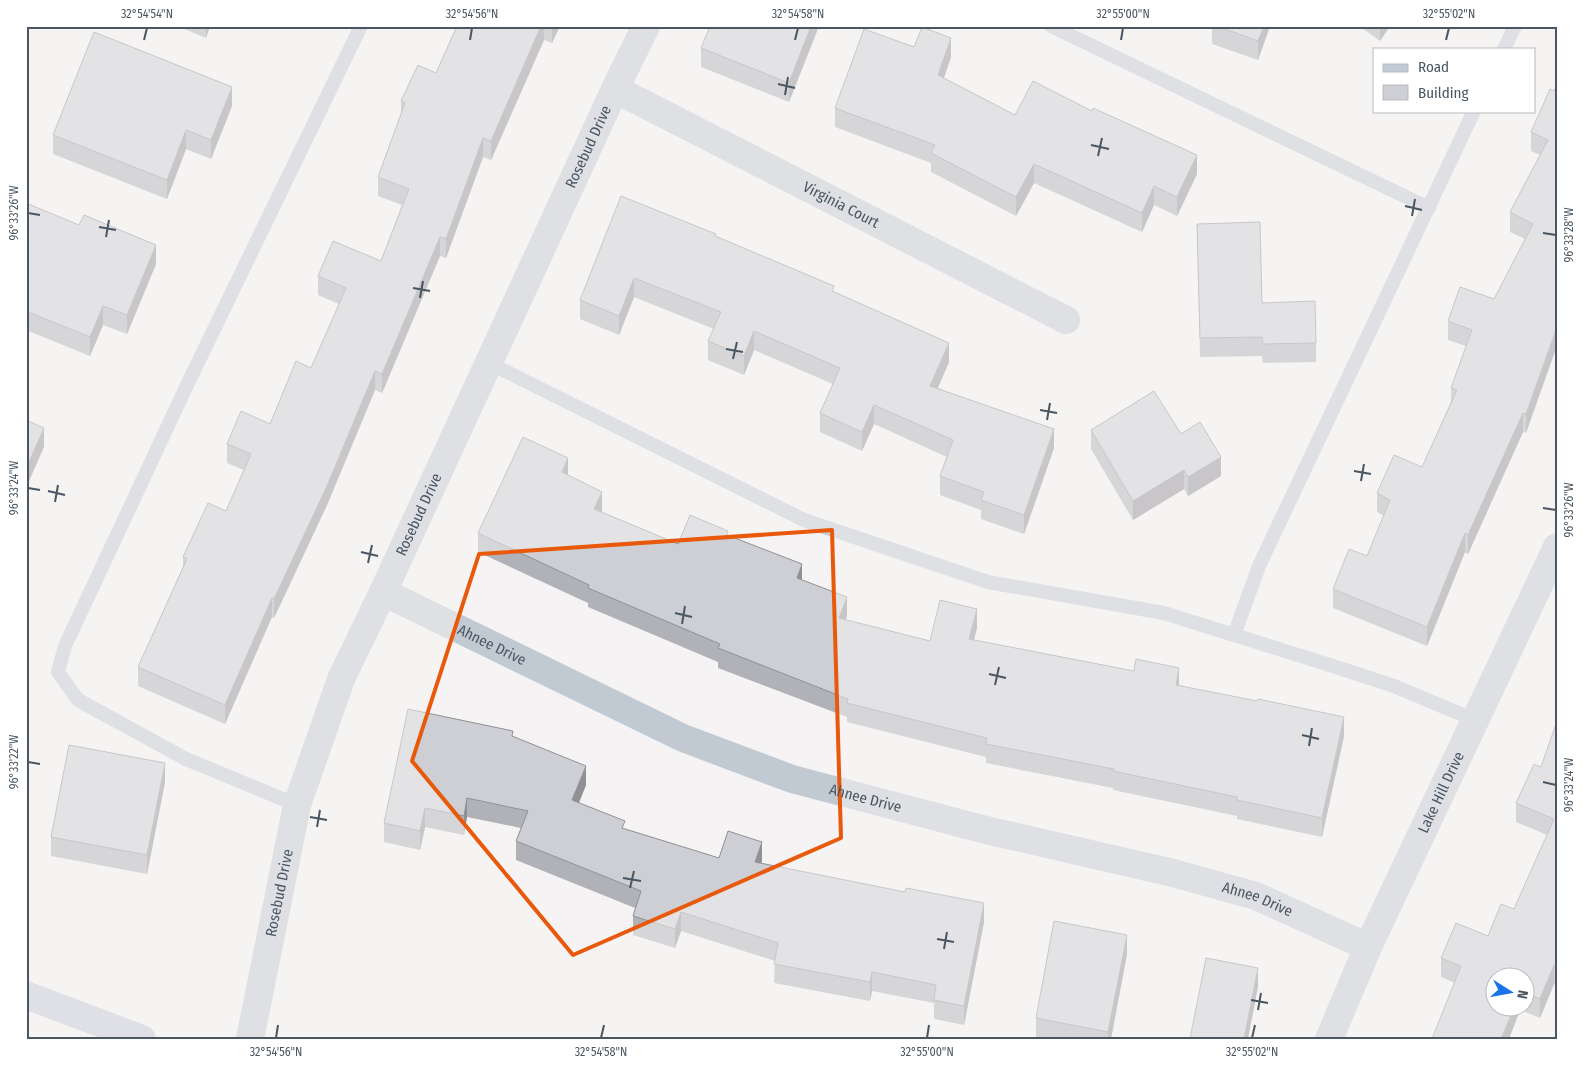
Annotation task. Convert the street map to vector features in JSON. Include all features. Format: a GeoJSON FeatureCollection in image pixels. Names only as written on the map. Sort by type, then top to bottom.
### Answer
{"type":"FeatureCollection","features":[{"type":"Feature","properties":{"kind":"main road"},"geometry":{"type":"LineString","coordinates":[[26,995],[142,1039]]}},
{"type":"Feature","properties":{"kind":"street","name":"Rosebud Drive"},"geometry":{"type":"LineString","coordinates":[[252,1031],[297,805],[341,679],[646,26]]}},
{"type":"Feature","properties":{"kind":"street","name":"Virginia Court"},"geometry":{"type":"LineString","coordinates":[[615,89],[1066,320]]}},
{"type":"Feature","properties":{"kind":"street","name":"Lake Hill Drive"},"geometry":{"type":"LineString","coordinates":[[1329,1039],[1368,947],[1557,548]]}},
{"type":"Feature","properties":{"kind":"street","name":"Ahnee Drive"},"geometry":{"type":"LineString","coordinates":[[383,592],[683,738],[792,779],[986,830],[1173,873],[1256,896],[1368,947]]}},
{"type":"Feature","properties":{"kind":"lane"},"geometry":{"type":"LineString","coordinates":[[297,805],[186,759],[78,700],[58,672],[64,646],[188,383],[361,26]]}},
{"type":"Feature","properties":{"kind":"lane"},"geometry":{"type":"LineString","coordinates":[[1051,26],[1429,208]]}},
{"type":"Feature","properties":{"kind":"lane"},"geometry":{"type":"LineString","coordinates":[[1504,48],[1515,26]]}},
{"type":"Feature","properties":{"kind":"lane"},"geometry":{"type":"LineString","coordinates":[[1234,635],[1259,566],[1474,112]]}},
{"type":"Feature","properties":{"kind":"lane"},"geometry":{"type":"LineString","coordinates":[[489,363],[804,520],[988,582],[1164,613],[1394,686],[1475,720]]}},
{"type":"Feature","properties":{"kind":"highlighted area"},"geometry":{"type":"Polygon","coordinates":[[[832,530],[841,838],[573,955],[412,761],[479,554],[832,530]]]}},
{"type":"Feature","properties":{"kind":"building"},"geometry":{"type":"Polygon","coordinates":[[[457,26],[541,26],[491,141],[483,138],[446,239],[440,237],[382,374],[375,371],[327,486],[274,599],[272,598],[225,705],[138,667],[187,559],[183,557],[208,503],[226,511],[251,454],[227,444],[241,411],[270,424],[296,361],[311,368],[346,288],[318,276],[333,241],[381,261],[409,189],[378,177],[405,103],[401,101],[418,65],[436,73],[457,26]]]}},
{"type":"Feature","properties":{"kind":"building"},"geometry":{"type":"Polygon","coordinates":[[[710,26],[811,26],[789,83],[701,48],[710,26]]]}},
{"type":"Feature","properties":{"kind":"building"},"geometry":{"type":"Polygon","coordinates":[[[1217,26],[1264,26],[1258,41],[1217,26]]]}},
{"type":"Feature","properties":{"kind":"building"},"geometry":{"type":"Polygon","coordinates":[[[922,27],[951,38],[938,75],[1015,115],[1033,81],[1092,111],[1093,108],[1197,155],[1177,197],[1154,186],[1142,213],[1034,164],[1016,197],[931,153],[935,145],[835,108],[864,29],[914,47],[922,27]]]}},
{"type":"Feature","properties":{"kind":"building"},"geometry":{"type":"Polygon","coordinates":[[[94,32],[232,87],[211,140],[186,130],[167,180],[53,135],[94,32]]]}},
{"type":"Feature","properties":{"kind":"building"},"geometry":{"type":"Polygon","coordinates":[[[1557,85],[1557,327],[1526,414],[1523,413],[1468,535],[1465,533],[1427,627],[1333,589],[1349,549],[1367,556],[1390,500],[1377,493],[1394,455],[1422,467],[1457,390],[1451,388],[1472,330],[1448,321],[1460,287],[1494,299],[1533,224],[1510,212],[1548,140],[1531,132],[1550,89],[1554,91],[1557,85]]]}},
{"type":"Feature","properties":{"kind":"building"},"geometry":{"type":"Polygon","coordinates":[[[621,196],[716,234],[715,236],[834,286],[832,291],[949,343],[930,386],[1054,429],[1024,515],[981,500],[984,492],[940,476],[953,440],[874,405],[862,432],[820,413],[840,368],[754,331],[744,356],[708,341],[721,312],[634,278],[619,316],[580,300],[621,196]]]}},
{"type":"Feature","properties":{"kind":"building"},"geometry":{"type":"Polygon","coordinates":[[[26,203],[79,225],[84,215],[156,245],[127,315],[103,306],[90,337],[26,311],[26,203]]]}},
{"type":"Feature","properties":{"kind":"building"},"geometry":{"type":"Polygon","coordinates":[[[1260,222],[1262,303],[1315,301],[1316,343],[1263,344],[1262,337],[1200,338],[1197,224],[1260,222]]]}},
{"type":"Feature","properties":{"kind":"building"},"geometry":{"type":"Polygon","coordinates":[[[1154,391],[1181,434],[1200,422],[1221,457],[1188,477],[1184,470],[1133,501],[1091,430],[1154,391]]]}},
{"type":"Feature","properties":{"kind":"building"},"geometry":{"type":"Polygon","coordinates":[[[26,420],[44,428],[26,469],[26,420]]]}},
{"type":"Feature","properties":{"kind":"building"},"geometry":{"type":"Polygon","coordinates":[[[523,437],[568,458],[562,472],[602,492],[594,509],[678,544],[690,515],[728,531],[727,535],[802,564],[797,578],[847,597],[839,618],[930,641],[940,600],[977,609],[969,639],[1134,671],[1136,659],[1179,668],[1176,685],[1257,701],[1258,699],[1344,717],[1322,818],[1237,800],[1237,797],[1113,771],[1114,769],[986,744],[987,738],[847,703],[848,699],[718,648],[720,644],[588,588],[589,585],[478,533],[523,437]]]}},
{"type":"Feature","properties":{"kind":"building"},"geometry":{"type":"Polygon","coordinates":[[[408,709],[513,731],[512,736],[586,766],[572,800],[625,821],[622,828],[719,858],[728,831],[762,842],[755,862],[905,892],[906,888],[984,903],[964,1006],[934,1000],[936,985],[872,972],[870,982],[774,964],[778,943],[681,912],[675,929],[633,916],[641,891],[516,841],[528,811],[467,798],[464,816],[425,808],[420,831],[384,823],[408,709]]]}},
{"type":"Feature","properties":{"kind":"building"},"geometry":{"type":"Polygon","coordinates":[[[1557,721],[1557,966],[1554,965],[1540,999],[1536,997],[1536,968],[1486,968],[1486,1018],[1510,1018],[1501,1039],[1432,1039],[1461,966],[1441,958],[1456,923],[1488,936],[1501,904],[1514,909],[1554,819],[1516,803],[1534,764],[1541,767],[1557,721]]]}},
{"type":"Feature","properties":{"kind":"building"},"geometry":{"type":"Polygon","coordinates":[[[69,745],[165,763],[147,855],[51,837],[69,745]]]}},
{"type":"Feature","properties":{"kind":"building"},"geometry":{"type":"Polygon","coordinates":[[[1054,921],[1127,935],[1108,1032],[1036,1018],[1054,921]]]}},
{"type":"Feature","properties":{"kind":"building"},"geometry":{"type":"Polygon","coordinates":[[[1206,958],[1258,968],[1244,1039],[1190,1039],[1206,958]]]}}]}
